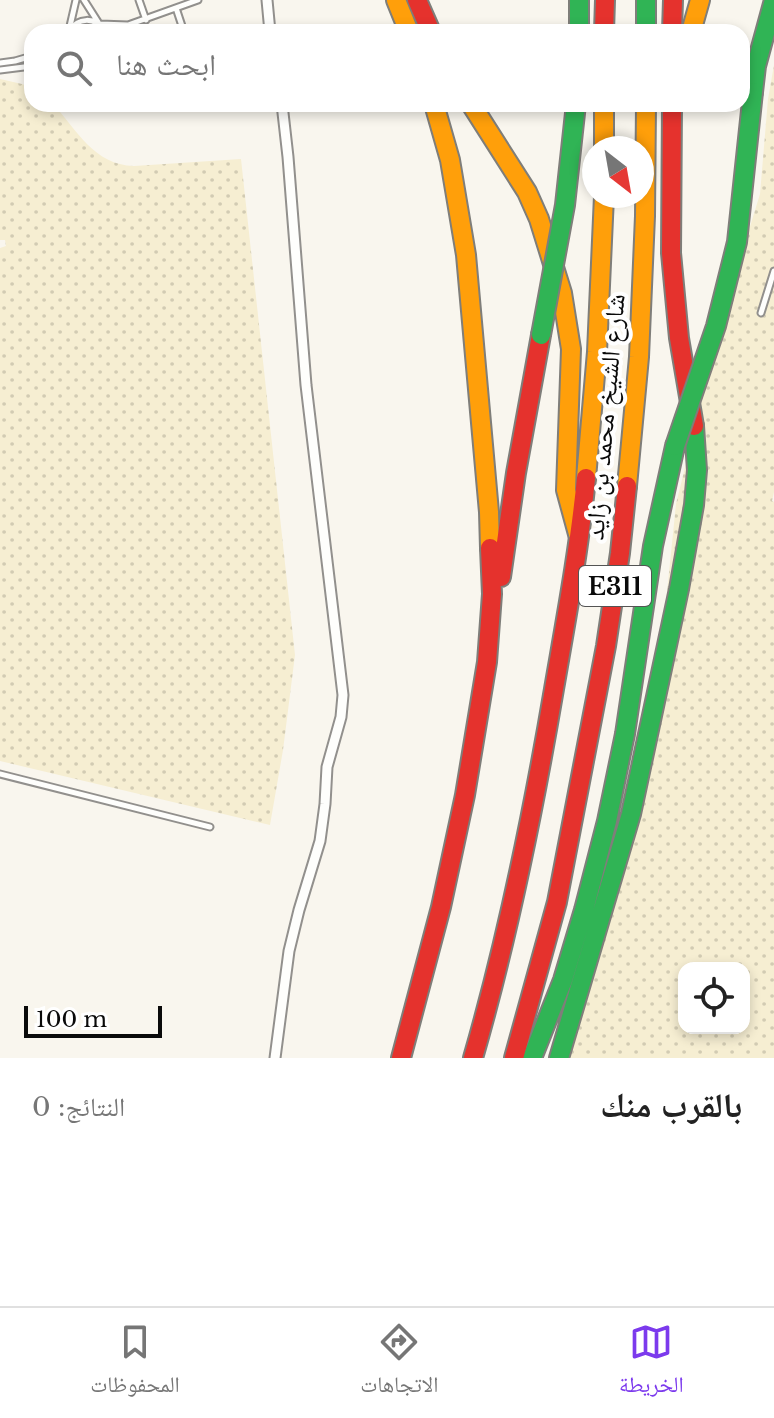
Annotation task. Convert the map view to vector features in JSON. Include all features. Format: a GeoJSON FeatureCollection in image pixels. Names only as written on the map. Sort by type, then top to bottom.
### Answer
{"type":"FeatureCollection","features":[{"type":"Feature","properties":{"kind":"highway"},"geometry":{"type":"LineString","coordinates":[[396,0],[406,24]]}},
{"type":"Feature","properties":{"kind":"highway"},"geometry":{"type":"LineString","coordinates":[[417,0],[428,24]]}},
{"type":"Feature","properties":{"kind":"highway"},"geometry":{"type":"LineString","coordinates":[[579,0],[580,24]]}},
{"type":"Feature","properties":{"kind":"highway"},"geometry":{"type":"LineString","coordinates":[[604,24],[605,0]]}},
{"type":"Feature","properties":{"kind":"highway"},"geometry":{"type":"LineString","coordinates":[[646,0],[646,24]]}},
{"type":"Feature","properties":{"kind":"highway"},"geometry":{"type":"LineString","coordinates":[[672,24],[673,0]]}},
{"type":"Feature","properties":{"kind":"highway"},"geometry":{"type":"LineString","coordinates":[[693,24],[700,0]]}},
{"type":"Feature","properties":{"kind":"highway"},"geometry":{"type":"LineString","coordinates":[[532,1058],[563,980],[607,821],[630,704],[653,546],[675,446],[716,326],[737,242],[756,66],[774,0]]}},
{"type":"Feature","properties":{"kind":"highway"},"geometry":{"type":"LineString","coordinates":[[436,112],[456,192],[466,255],[491,539],[490,635]]}},
{"type":"Feature","properties":{"kind":"highway"},"geometry":{"type":"LineString","coordinates":[[476,112],[527,192],[539,219],[562,293],[571,349],[566,490],[580,540]]}},
{"type":"Feature","properties":{"kind":"highway"},"geometry":{"type":"LineString","coordinates":[[401,1058],[453,852],[474,742],[528,404],[565,205],[575,112]]}},
{"type":"Feature","properties":{"kind":"highway"},"geometry":{"type":"LineString","coordinates":[[604,112],[604,136]]}},
{"type":"Feature","properties":{"kind":"highway","name":"شارع الشيخ محمد بن زايد"},"geometry":{"type":"LineString","coordinates":[[514,1058],[557,902],[606,646],[620,553],[639,357],[646,112]]}},
{"type":"Feature","properties":{"kind":"highway"},"geometry":{"type":"LineString","coordinates":[[559,1058],[631,814],[694,505],[697,470],[693,414],[679,338],[671,253],[672,112]]}},
{"type":"Feature","properties":{"kind":"highway"},"geometry":{"type":"LineString","coordinates":[[672,172],[680,112]]}},
{"type":"Feature","properties":{"kind":"highway","name":"شارع الشيخ محمد بن زايد"},"geometry":{"type":"LineString","coordinates":[[473,1058],[493,989],[523,856],[580,540],[597,352],[603,208]]}},
{"type":"Feature","properties":{"kind":"street"},"geometry":{"type":"LineString","coordinates":[[267,0],[269,24]]}},
{"type":"Feature","properties":{"kind":"street"},"geometry":{"type":"LineString","coordinates":[[275,1058],[289,951],[320,841],[327,767],[341,717],[343,695],[306,385],[283,112]]}},
{"type":"Feature","properties":{"kind":"lane"},"geometry":{"type":"LineString","coordinates":[[70,24],[76,0]]}},
{"type":"Feature","properties":{"kind":"lane"},"geometry":{"type":"LineString","coordinates":[[84,0],[99,24]]}},
{"type":"Feature","properties":{"kind":"lane"},"geometry":{"type":"LineString","coordinates":[[139,0],[146,20]]}},
{"type":"Feature","properties":{"kind":"lane"},"geometry":{"type":"LineString","coordinates":[[139,24],[198,0]]}},
{"type":"Feature","properties":{"kind":"lane"},"geometry":{"type":"LineString","coordinates":[[176,8],[181,24]]}},
{"type":"Feature","properties":{"kind":"lane"},"geometry":{"type":"LineString","coordinates":[[74,24],[86,20],[99,24]]}},
{"type":"Feature","properties":{"kind":"lane"},"geometry":{"type":"LineString","coordinates":[[129,24],[146,20]]}},
{"type":"Feature","properties":{"kind":"lane"},"geometry":{"type":"LineString","coordinates":[[0,63],[24,58]]}},
{"type":"Feature","properties":{"kind":"lane"},"geometry":{"type":"LineString","coordinates":[[0,70],[24,67]]}},
{"type":"Feature","properties":{"kind":"lane"},"geometry":{"type":"LineString","coordinates":[[761,313],[774,271]]}},
{"type":"Feature","properties":{"kind":"lane"},"geometry":{"type":"LineString","coordinates":[[0,774],[210,827]]}},
{"type":"Feature","properties":{"kind":"sand"},"geometry":{"type":"Polygon","coordinates":[[[774,65],[774,1058],[566,1058],[662,641],[676,504],[721,321],[760,194],[774,65]]]}},
{"type":"Feature","properties":{"kind":"sand"},"geometry":{"type":"Polygon","coordinates":[[[0,79],[24,85],[24,112],[60,112],[97,153],[120,164],[134,166],[241,159],[295,655],[270,825],[0,761],[0,248],[6,246],[5,240],[0,240],[0,79]]]}},
{"type":"Feature","properties":{"kind":"traffic: fast"},"geometry":{"type":"LineString","coordinates":[[579,0],[579,24]]}},
{"type":"Feature","properties":{"kind":"traffic: fast"},"geometry":{"type":"LineString","coordinates":[[646,0],[646,24]]}},
{"type":"Feature","properties":{"kind":"traffic: fast"},"geometry":{"type":"LineString","coordinates":[[753,92],[756,66],[774,0]]}},
{"type":"Feature","properties":{"kind":"traffic: fast"},"geometry":{"type":"LineString","coordinates":[[675,446],[716,326],[737,242],[753,92]]}},
{"type":"Feature","properties":{"kind":"traffic: fast"},"geometry":{"type":"LineString","coordinates":[[541,335],[565,205],[575,112]]}},
{"type":"Feature","properties":{"kind":"traffic: fast"},"geometry":{"type":"LineString","coordinates":[[559,1058],[631,814],[694,505],[697,470],[694,426]]}},
{"type":"Feature","properties":{"kind":"traffic: fast"},"geometry":{"type":"LineString","coordinates":[[532,1058],[563,980],[607,821],[625,734],[653,546],[675,446]]}},
{"type":"Feature","properties":{"kind":"traffic: slow"},"geometry":{"type":"LineString","coordinates":[[396,0],[406,24]]}},
{"type":"Feature","properties":{"kind":"traffic: slow"},"geometry":{"type":"LineString","coordinates":[[693,24],[700,0]]}},
{"type":"Feature","properties":{"kind":"traffic: slow"},"geometry":{"type":"LineString","coordinates":[[436,112],[450,160],[466,255],[490,548]]}},
{"type":"Feature","properties":{"kind":"traffic: slow"},"geometry":{"type":"LineString","coordinates":[[476,112],[527,192],[539,219],[562,293],[571,349],[566,490],[578,534]]}},
{"type":"Feature","properties":{"kind":"traffic: slow"},"geometry":{"type":"LineString","coordinates":[[604,112],[604,136]]}},
{"type":"Feature","properties":{"kind":"traffic: slow"},"geometry":{"type":"LineString","coordinates":[[627,486],[639,357],[646,112]]}},
{"type":"Feature","properties":{"kind":"traffic: slow"},"geometry":{"type":"LineString","coordinates":[[586,478],[597,352],[603,208]]}},
{"type":"Feature","properties":{"kind":"traffic: jam"},"geometry":{"type":"LineString","coordinates":[[417,0],[428,24]]}},
{"type":"Feature","properties":{"kind":"traffic: jam"},"geometry":{"type":"LineString","coordinates":[[604,24],[605,0]]}},
{"type":"Feature","properties":{"kind":"traffic: jam"},"geometry":{"type":"LineString","coordinates":[[672,24],[673,0]]}},
{"type":"Feature","properties":{"kind":"traffic: jam"},"geometry":{"type":"LineString","coordinates":[[672,112],[671,253],[679,338],[694,426]]}},
{"type":"Feature","properties":{"kind":"traffic: jam"},"geometry":{"type":"LineString","coordinates":[[501,577],[541,335]]}},
{"type":"Feature","properties":{"kind":"traffic: jam"},"geometry":{"type":"LineString","coordinates":[[473,1058],[528,828],[572,584],[586,478]]}},
{"type":"Feature","properties":{"kind":"traffic: jam"},"geometry":{"type":"LineString","coordinates":[[514,1058],[557,902],[606,646],[627,486]]}},
{"type":"Feature","properties":{"kind":"traffic: jam"},"geometry":{"type":"LineString","coordinates":[[401,1058],[441,907],[465,795],[487,662],[492,594],[490,548]]}}]}
